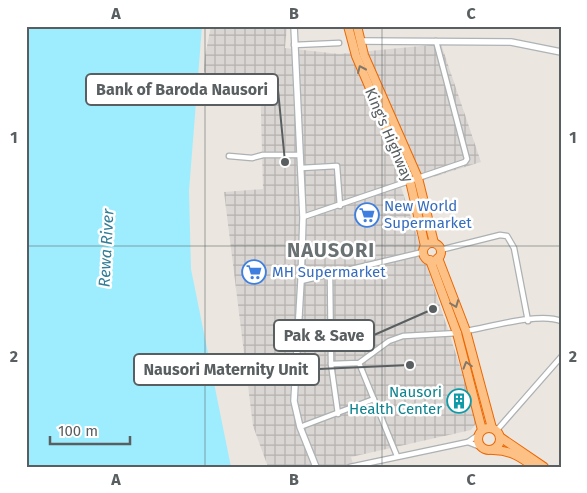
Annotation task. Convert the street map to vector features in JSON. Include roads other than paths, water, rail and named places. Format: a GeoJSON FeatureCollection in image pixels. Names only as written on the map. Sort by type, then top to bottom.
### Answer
{"type":"FeatureCollection","features":[{"type":"Feature","properties":{"kind":"highway","name":"King's Highway"},"geometry":{"type":"LineString","coordinates":[[348,26],[356,56],[410,181],[424,249]]}},
{"type":"Feature","properties":{"kind":"highway","name":"King's Highway"},"geometry":{"type":"LineString","coordinates":[[357,26],[360,41],[375,82],[418,178],[434,243]]}},
{"type":"Feature","properties":{"kind":"highway"},"geometry":{"type":"LineString","coordinates":[[434,243],[440,250],[434,259],[426,258],[424,249],[434,243]]}},
{"type":"Feature","properties":{"kind":"highway"},"geometry":{"type":"LineString","coordinates":[[434,259],[466,331],[496,432],[498,445],[487,449]]}},
{"type":"Feature","properties":{"kind":"highway"},"geometry":{"type":"LineString","coordinates":[[434,259],[457,333],[480,432],[478,442],[487,449],[504,450],[514,453],[534,467]]}},
{"type":"Feature","properties":{"kind":"highway"},"geometry":{"type":"LineString","coordinates":[[480,432],[496,432],[544,467]]}},
{"type":"Feature","properties":{"kind":"street"},"geometry":{"type":"LineString","coordinates":[[294,26],[303,216],[302,281],[294,401],[300,427],[316,467]]}},
{"type":"Feature","properties":{"kind":"street"},"geometry":{"type":"LineString","coordinates":[[360,41],[511,42],[561,52]]}},
{"type":"Feature","properties":{"kind":"street"},"geometry":{"type":"LineString","coordinates":[[303,216],[340,206],[465,162],[468,155],[436,41]]}},
{"type":"Feature","properties":{"kind":"street"},"geometry":{"type":"LineString","coordinates":[[294,45],[339,43]]}},
{"type":"Feature","properties":{"kind":"street"},"geometry":{"type":"LineString","coordinates":[[229,156],[252,158],[262,155],[300,155]]}},
{"type":"Feature","properties":{"kind":"street"},"geometry":{"type":"LineString","coordinates":[[301,168],[337,166],[340,206]]}},
{"type":"Feature","properties":{"kind":"street"},"geometry":{"type":"LineString","coordinates":[[440,250],[507,236],[514,248],[528,321]]}},
{"type":"Feature","properties":{"kind":"street"},"geometry":{"type":"LineString","coordinates":[[302,281],[424,249]]}},
{"type":"Feature","properties":{"kind":"street"},"geometry":{"type":"LineString","coordinates":[[330,275],[331,364],[338,414]]}},
{"type":"Feature","properties":{"kind":"street"},"geometry":{"type":"LineString","coordinates":[[331,364],[359,364],[388,342],[403,336],[457,333],[552,318],[561,321]]}},
{"type":"Feature","properties":{"kind":"street"},"geometry":{"type":"LineString","coordinates":[[496,432],[561,358]]}},
{"type":"Feature","properties":{"kind":"street"},"geometry":{"type":"LineString","coordinates":[[359,364],[397,456]]}},
{"type":"Feature","properties":{"kind":"street"},"geometry":{"type":"LineString","coordinates":[[300,427],[374,399]]}},
{"type":"Feature","properties":{"kind":"street"},"geometry":{"type":"LineString","coordinates":[[350,467],[468,442],[480,432]]}},
{"type":"Feature","properties":{"kind":"street"},"geometry":{"type":"LineString","coordinates":[[468,442],[487,449]]}},
{"type":"Feature","properties":{"kind":"water","name":"Rewa River"},"geometry":{"type":"Polygon","coordinates":[[[26,26],[202,26],[189,191],[191,269],[231,467],[26,467],[26,26]]]}},
{"type":"Feature","properties":{"kind":"place","name":"Bank of Baroda Nausori"},"geometry":{"type":"Point","coordinates":[285,162]}},
{"type":"Feature","properties":{"kind":"place","name":"New World Supermarket"},"geometry":{"type":"Point","coordinates":[367,215]}},
{"type":"Feature","properties":{"kind":"place","name":"MH Supermarket"},"geometry":{"type":"Point","coordinates":[254,272]}},
{"type":"Feature","properties":{"kind":"place","name":"Pak & Save"},"geometry":{"type":"Point","coordinates":[433,309]}},
{"type":"Feature","properties":{"kind":"place","name":"Nausori Maternity Unit"},"geometry":{"type":"Point","coordinates":[410,365]}},
{"type":"Feature","properties":{"kind":"place","name":"Nausori Health Center"},"geometry":{"type":"Point","coordinates":[459,401]}},
{"type":"Feature","properties":{"kind":"district","name":"NAUSORI"},"geometry":{"type":"Point","coordinates":[331,250]}}]}
